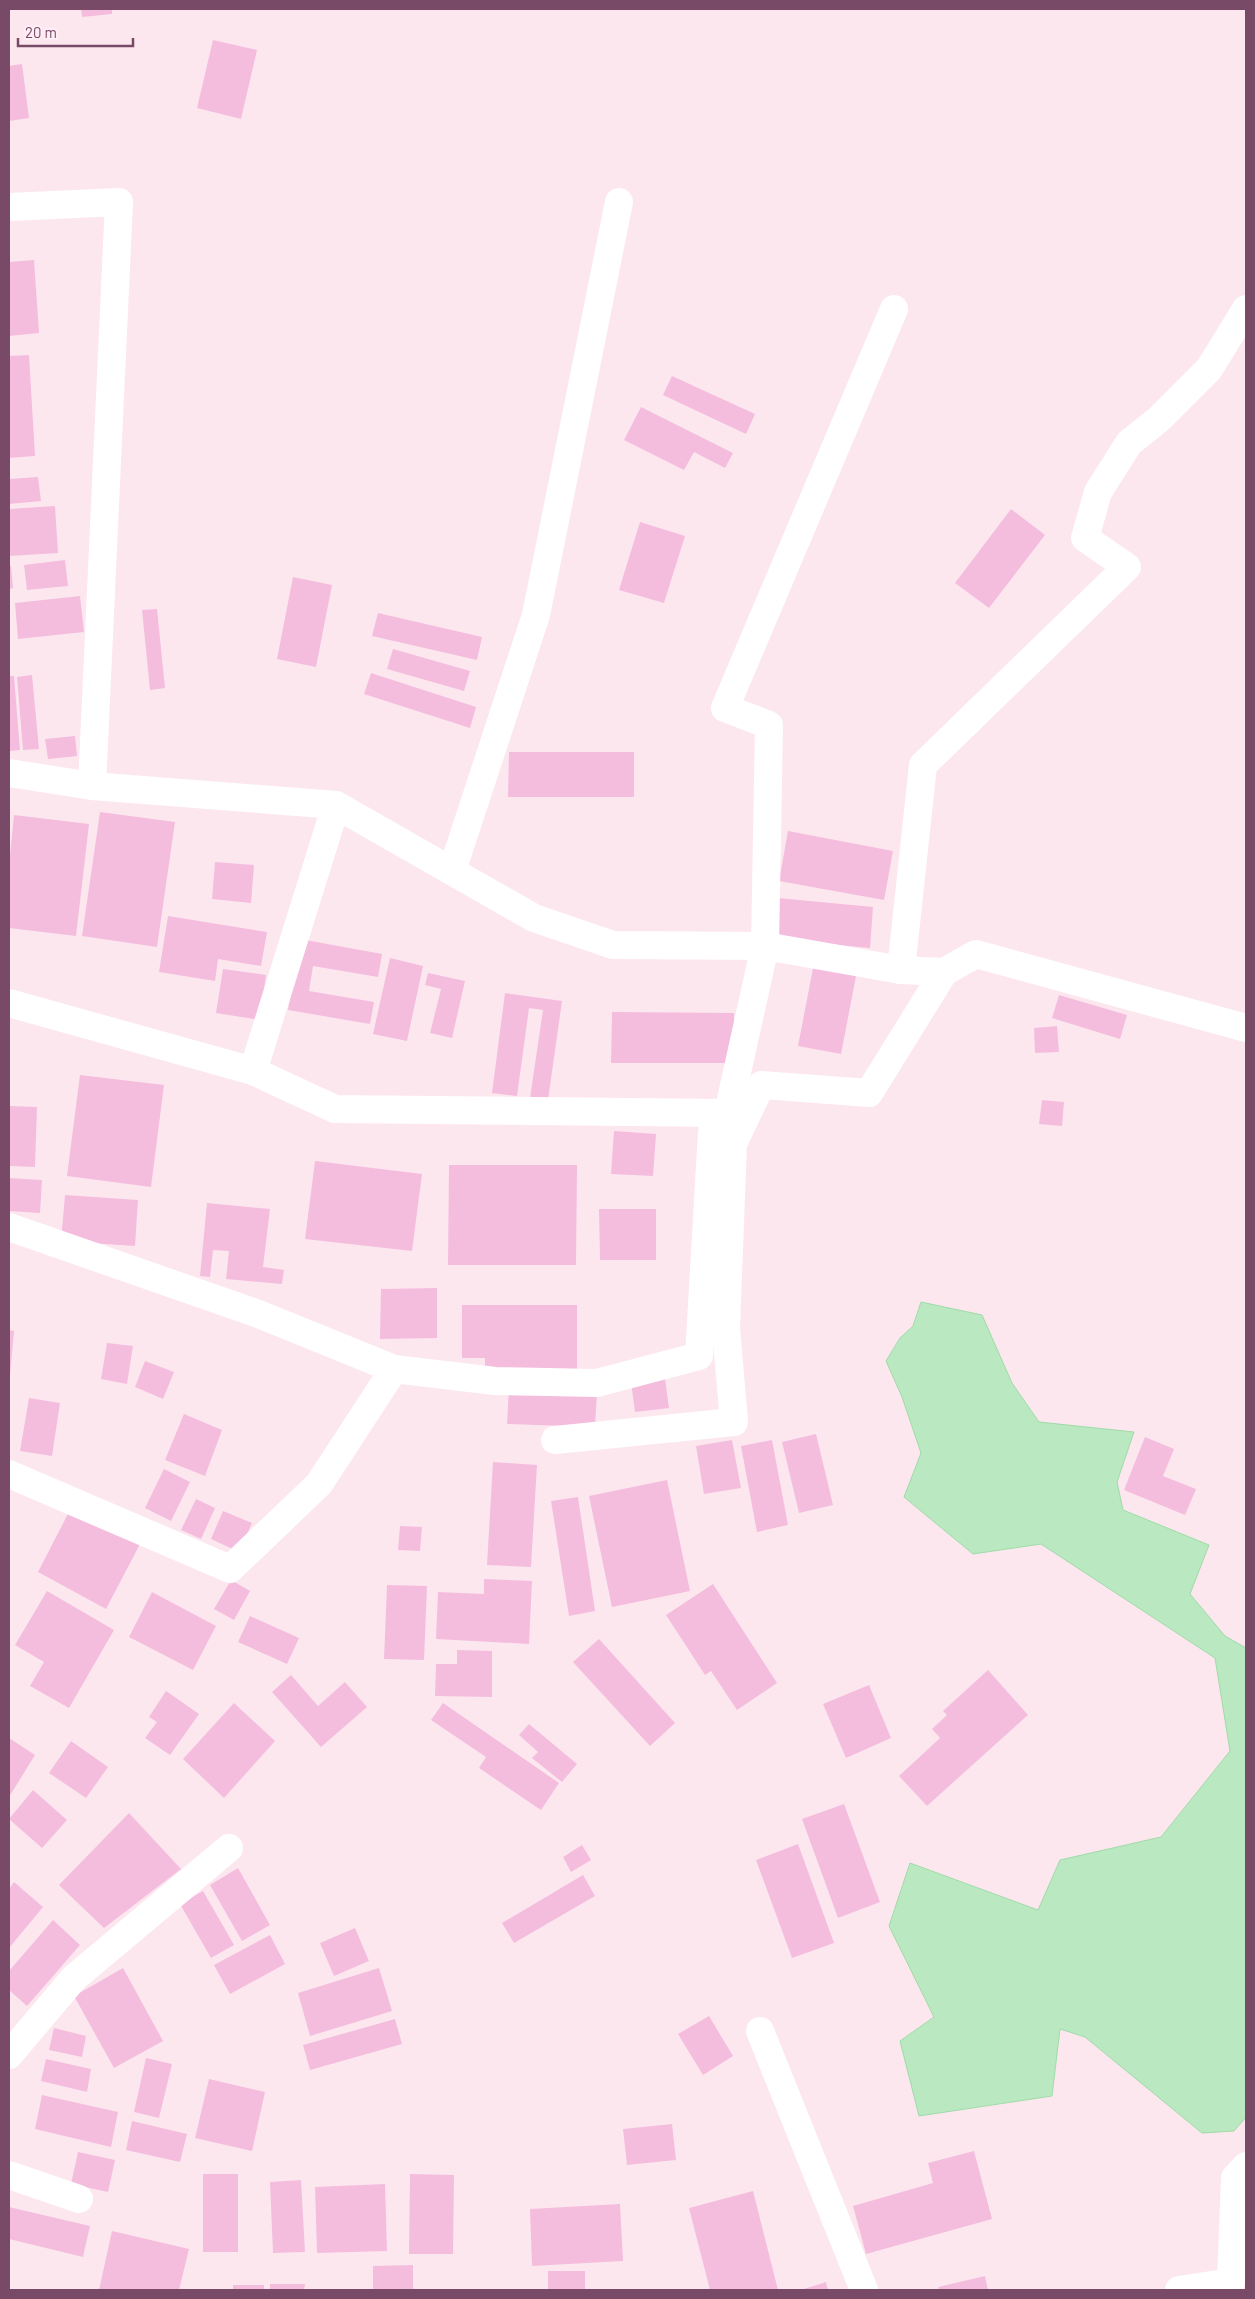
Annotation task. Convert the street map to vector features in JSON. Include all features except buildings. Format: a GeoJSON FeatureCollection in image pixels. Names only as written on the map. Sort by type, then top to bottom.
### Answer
{"type":"FeatureCollection","features":[{"type":"Feature","properties":{"kind":"street"},"geometry":{"type":"LineString","coordinates":[[9,207],[118,202],[92,786]]}},
{"type":"Feature","properties":{"kind":"street"},"geometry":{"type":"LineString","coordinates":[[452,871],[536,615],[619,202]]}},
{"type":"Feature","properties":{"kind":"street"},"geometry":{"type":"LineString","coordinates":[[9,1227],[256,1314],[394,1369],[495,1381],[597,1383],[699,1356],[712,1132],[728,1113],[765,946],[769,725],[725,708],[894,309]]}},
{"type":"Feature","properties":{"kind":"street"},"geometry":{"type":"LineString","coordinates":[[900,970],[922,765],[1127,567],[1085,538],[1098,492],[1129,443],[1159,419],[1209,369],[1246,309]]}},
{"type":"Feature","properties":{"kind":"street"},"geometry":{"type":"LineString","coordinates":[[9,773],[92,786],[336,805],[534,918],[613,945],[765,946],[900,970],[944,972]]}},
{"type":"Feature","properties":{"kind":"street"},"geometry":{"type":"LineString","coordinates":[[253,1071],[336,805]]}},
{"type":"Feature","properties":{"kind":"street"},"geometry":{"type":"LineString","coordinates":[[555,1440],[734,1422],[726,1328],[733,1144],[761,1085],[869,1093],[944,972],[976,954],[1246,1028]]}},
{"type":"Feature","properties":{"kind":"street"},"geometry":{"type":"LineString","coordinates":[[9,1003],[253,1071],[335,1109],[728,1113]]}},
{"type":"Feature","properties":{"kind":"street"},"geometry":{"type":"LineString","coordinates":[[9,1474],[230,1569],[319,1484],[394,1369]]}},
{"type":"Feature","properties":{"kind":"street"},"geometry":{"type":"LineString","coordinates":[[9,2055],[74,1978],[229,1848]]}},
{"type":"Feature","properties":{"kind":"street"},"geometry":{"type":"LineString","coordinates":[[760,2031],[864,2290]]}},
{"type":"Feature","properties":{"kind":"street"},"geometry":{"type":"LineString","coordinates":[[1180,2290],[1232,2282],[1235,2178],[1246,2166]]}},
{"type":"Feature","properties":{"kind":"street"},"geometry":{"type":"LineString","coordinates":[[9,2175],[79,2200]]}},
{"type":"Feature","properties":{"kind":"shaded area"},"geometry":{"type":"Polygon","coordinates":[[[921,1302],[982,1315],[1012,1383],[1039,1422],[1134,1432],[1117,1482],[1123,1510],[1209,1545],[1190,1594],[1225,1636],[1246,1648],[1246,2117],[1234,2131],[1202,2133],[1085,2037],[1060,2029],[1052,2096],[919,2116],[900,2041],[934,2017],[889,1926],[910,1863],[1038,1910],[1060,1860],[1161,1837],[1230,1751],[1215,1658],[1041,1544],[973,1554],[904,1497],[921,1453],[902,1397],[886,1361],[900,1338],[913,1326],[921,1302]]]}}]}
